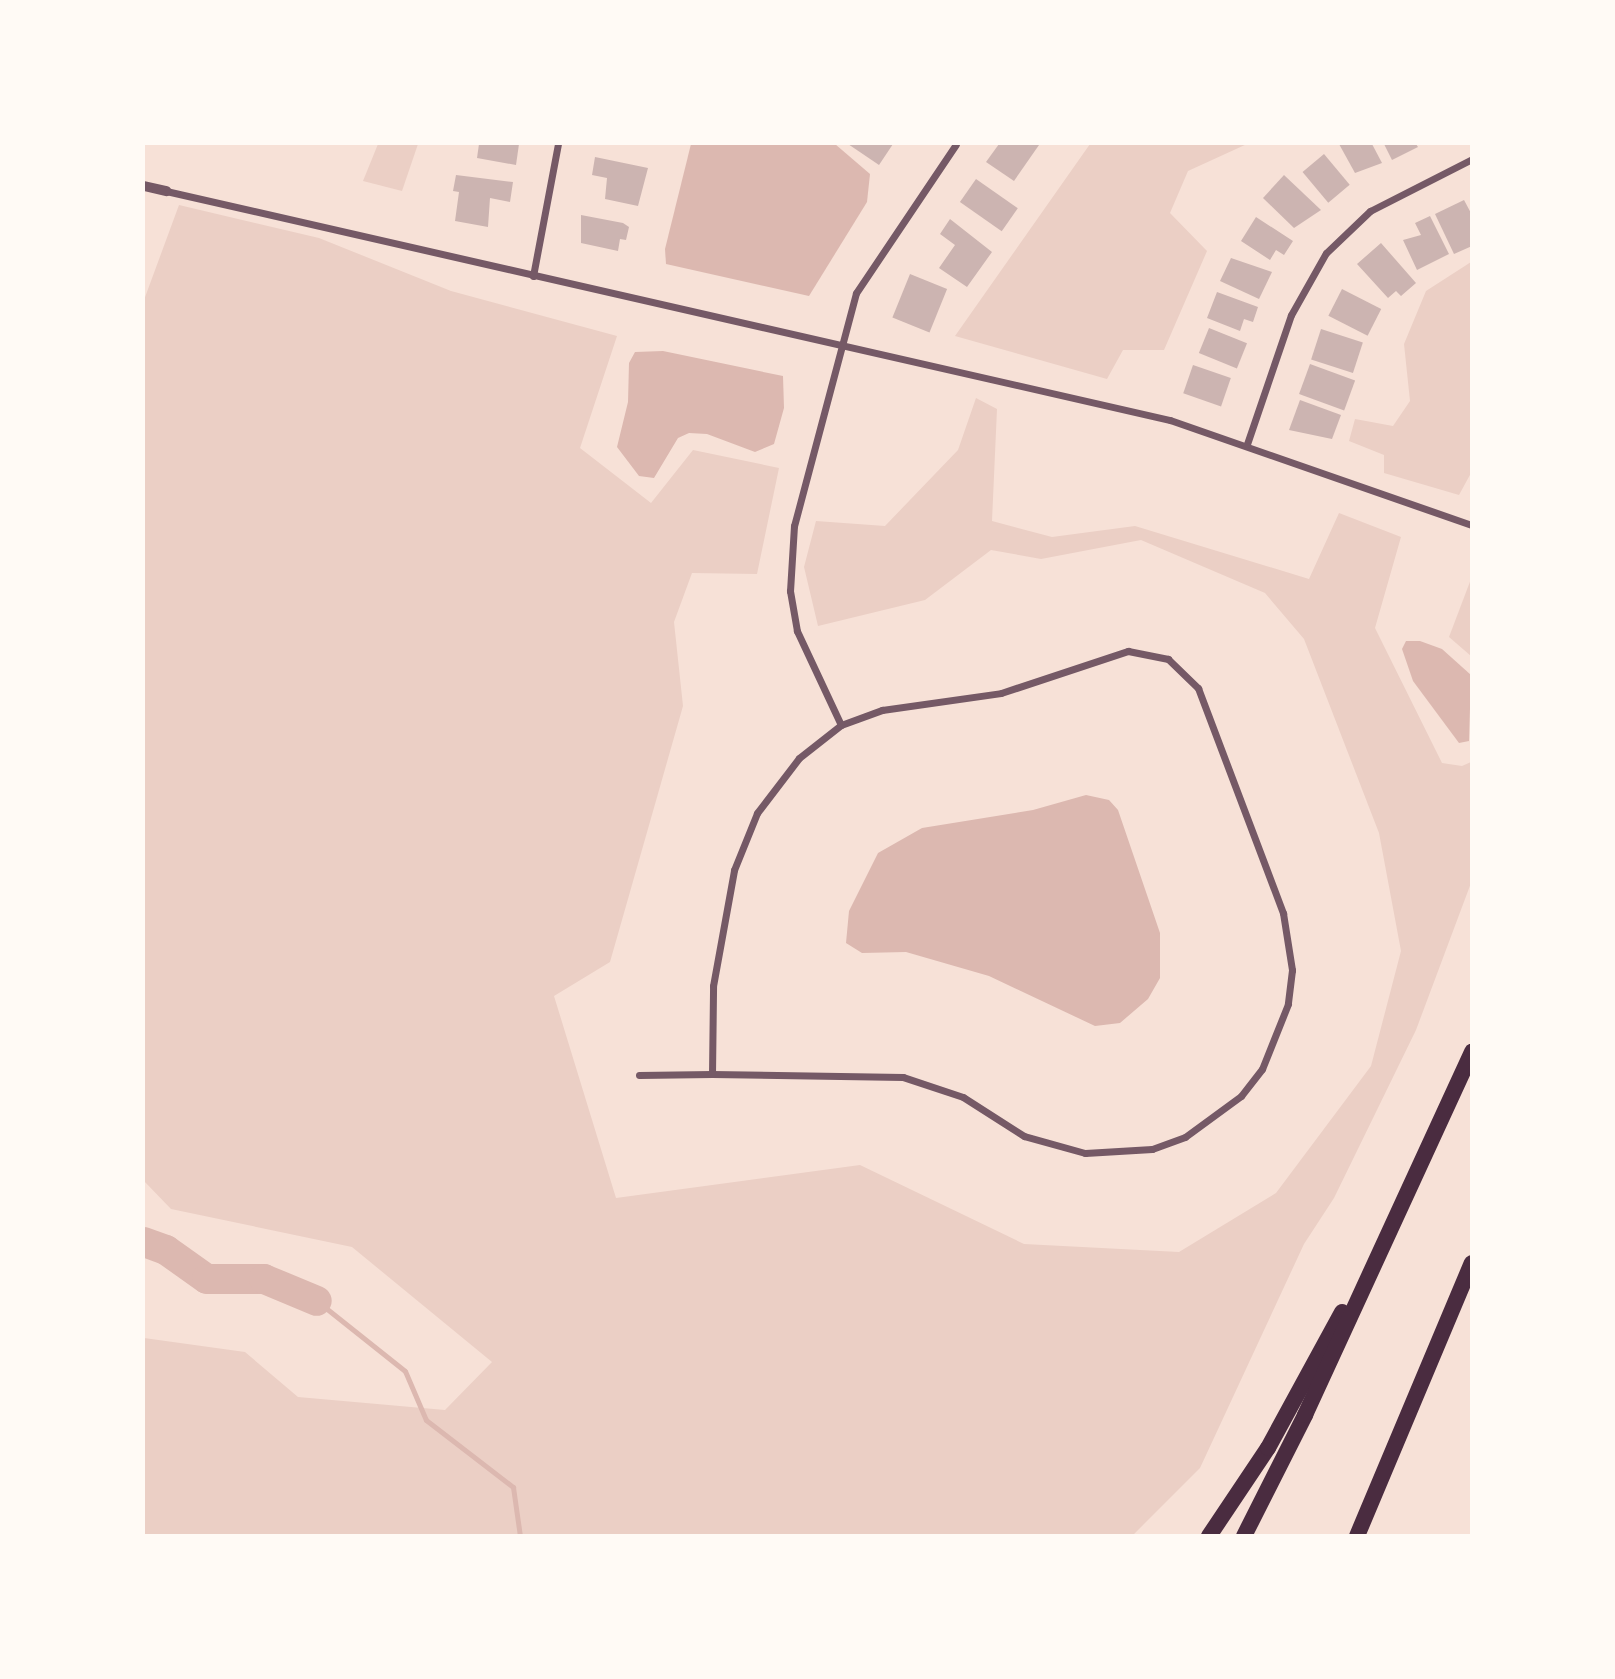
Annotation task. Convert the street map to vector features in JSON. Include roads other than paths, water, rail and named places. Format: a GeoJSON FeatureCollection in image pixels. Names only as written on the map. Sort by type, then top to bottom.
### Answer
{"type":"FeatureCollection","features":[{"type":"Feature","properties":{"kind":"highway"},"geometry":{"type":"LineString","coordinates":[[1244,1535],[1472,1052]]}},
{"type":"Feature","properties":{"kind":"highway"},"geometry":{"type":"LineString","coordinates":[[1209,1535],[1268,1448],[1449,1105]]}},
{"type":"Feature","properties":{"kind":"highway"},"geometry":{"type":"LineString","coordinates":[[1357,1535],[1472,1263]]}},
{"type":"Feature","properties":{"kind":"street"},"geometry":{"type":"LineString","coordinates":[[533,276],[558,144]]}},
{"type":"Feature","properties":{"kind":"street"},"geometry":{"type":"LineString","coordinates":[[841,726],[797,631],[790,568],[794,526],[839,345],[867,272],[956,144]]}},
{"type":"Feature","properties":{"kind":"street"},"geometry":{"type":"LineString","coordinates":[[1247,444],[1291,315],[1326,253],[1370,211],[1472,159]]}},
{"type":"Feature","properties":{"kind":"street"},"geometry":{"type":"LineString","coordinates":[[144,186],[1170,420],[1247,444],[1472,525]]}},
{"type":"Feature","properties":{"kind":"street"},"geometry":{"type":"LineString","coordinates":[[639,1075],[874,1075],[936,1085],[1024,1136],[1051,1146],[1121,1154],[1185,1137],[1241,1096],[1262,1069],[1288,1004],[1292,970],[1283,913],[1198,688],[1168,659],[1128,651],[1001,693],[913,703],[841,726],[778,782],[743,843],[713,986],[712,1074]]}},
{"type":"Feature","properties":{"kind":"waterway"},"geometry":{"type":"LineString","coordinates":[[144,1242],[166,1250],[207,1279],[264,1279],[317,1301]]}},
{"type":"Feature","properties":{"kind":"waterway"},"geometry":{"type":"LineString","coordinates":[[317,1301],[405,1371],[426,1420],[513,1487],[520,1536]]}}]}
